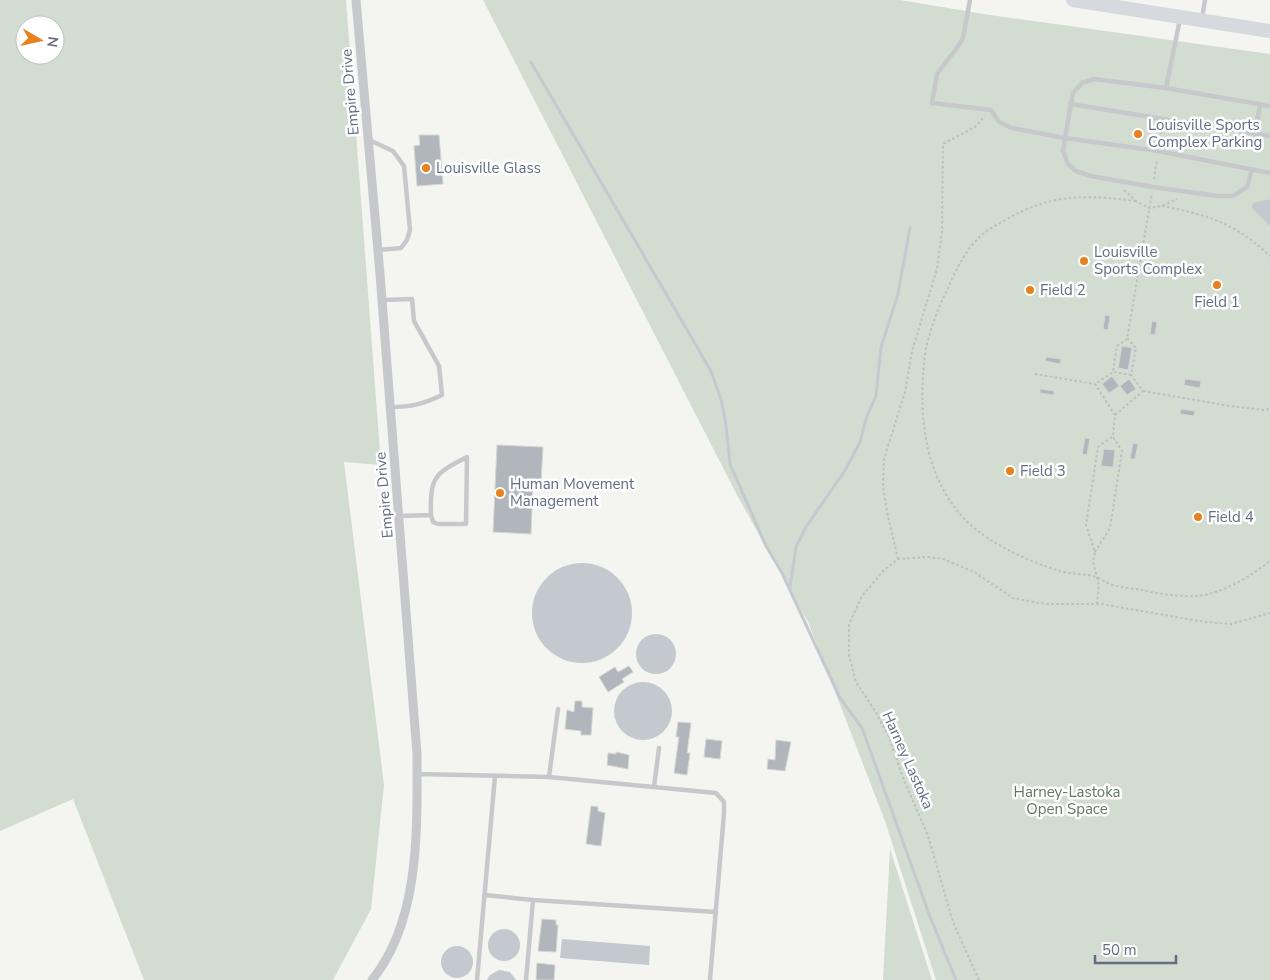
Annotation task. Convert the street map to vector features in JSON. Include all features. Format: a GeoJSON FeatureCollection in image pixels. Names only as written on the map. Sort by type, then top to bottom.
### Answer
{"type":"FeatureCollection","features":[{"type":"Feature","properties":{"kind":"main road"},"geometry":{"type":"LineString","coordinates":[[1073,0],[1135,8],[1270,31]]}},
{"type":"Feature","properties":{"kind":"street","name":"Empire Drive"},"geometry":{"type":"LineString","coordinates":[[356,0],[416,724],[417,774],[417,834],[412,882],[403,917],[391,948],[372,980]]}},
{"type":"Feature","properties":{"kind":"lane"},"geometry":{"type":"LineString","coordinates":[[970,0],[963,38],[938,74],[932,104],[991,110],[999,122],[1012,128],[1065,138],[1158,151],[1270,173]]}},
{"type":"Feature","properties":{"kind":"lane"},"geometry":{"type":"LineString","coordinates":[[1202,20],[1205,0]]}},
{"type":"Feature","properties":{"kind":"lane"},"geometry":{"type":"LineString","coordinates":[[1166,88],[1180,17]]}},
{"type":"Feature","properties":{"kind":"lane"},"geometry":{"type":"LineString","coordinates":[[1252,169],[1247,187],[1234,196],[1218,196],[1153,187],[1076,172],[1068,164],[1063,152],[1073,93],[1082,83],[1094,80],[1166,88],[1270,106]]}},
{"type":"Feature","properties":{"kind":"lane"},"geometry":{"type":"LineString","coordinates":[[1070,104],[1270,136]]}},
{"type":"Feature","properties":{"kind":"lane"},"geometry":{"type":"LineString","coordinates":[[1254,134],[1260,104]]}},
{"type":"Feature","properties":{"kind":"lane"},"geometry":{"type":"LineString","coordinates":[[368,139],[393,151],[404,166],[410,230],[407,240],[401,248],[378,250]]}},
{"type":"Feature","properties":{"kind":"lane"},"geometry":{"type":"LineString","coordinates":[[382,300],[412,299],[414,320],[439,366],[442,395],[413,406],[390,407]]}},
{"type":"Feature","properties":{"kind":"lane"},"geometry":{"type":"LineString","coordinates":[[467,457],[466,524],[438,524],[433,522],[431,515],[430,497],[433,482],[440,471],[467,457]]}},
{"type":"Feature","properties":{"kind":"lane"},"geometry":{"type":"LineString","coordinates":[[399,516],[431,515]]}},
{"type":"Feature","properties":{"kind":"lane"},"geometry":{"type":"LineString","coordinates":[[549,778],[558,708]]}},
{"type":"Feature","properties":{"kind":"lane"},"geometry":{"type":"LineString","coordinates":[[654,787],[659,748]]}},
{"type":"Feature","properties":{"kind":"lane"},"geometry":{"type":"LineString","coordinates":[[417,774],[549,778],[716,793],[724,802],[710,980]]}},
{"type":"Feature","properties":{"kind":"lane"},"geometry":{"type":"LineString","coordinates":[[478,980],[494,776]]}},
{"type":"Feature","properties":{"kind":"lane"},"geometry":{"type":"LineString","coordinates":[[484,896],[716,912]]}},
{"type":"Feature","properties":{"kind":"lane"},"geometry":{"type":"LineString","coordinates":[[526,980],[533,900]]}},
{"type":"Feature","properties":{"kind":"path"},"geometry":{"type":"LineString","coordinates":[[991,110],[975,127],[943,144],[942,231],[937,269],[912,351],[905,392],[884,459],[883,486],[898,559],[927,557],[943,559],[974,572],[1013,598],[1045,604],[1097,604],[1205,622],[1231,624],[1270,613]]}},
{"type":"Feature","properties":{"kind":"path"},"geometry":{"type":"LineString","coordinates":[[1113,372],[1117,346],[1127,339],[1164,119]]}},
{"type":"Feature","properties":{"kind":"path"},"geometry":{"type":"LineString","coordinates":[[1113,180],[1136,201],[1149,208],[1162,206],[1194,212],[1216,219],[1238,230],[1270,256]]}},
{"type":"Feature","properties":{"kind":"path"},"geometry":{"type":"LineString","coordinates":[[1162,206],[1187,192]]}},
{"type":"Feature","properties":{"kind":"path"},"geometry":{"type":"LineString","coordinates":[[1136,201],[1082,196],[1046,202],[1024,209],[983,234],[957,268],[928,338],[925,359],[922,396],[924,428],[927,450],[935,473],[960,514],[982,534],[1014,552],[1061,572],[1086,574],[1112,584],[1151,592],[1199,596],[1235,584],[1270,561]]}},
{"type":"Feature","properties":{"kind":"path"},"geometry":{"type":"LineString","coordinates":[[1127,339],[1136,348],[1131,374],[1143,391],[1230,406],[1270,409]]}},
{"type":"Feature","properties":{"kind":"path"},"geometry":{"type":"LineString","coordinates":[[1035,374],[1095,384],[1113,372],[1131,374]]}},
{"type":"Feature","properties":{"kind":"path"},"geometry":{"type":"LineString","coordinates":[[1095,384],[1115,415],[1113,436],[1122,451],[1110,528],[1095,552]]}},
{"type":"Feature","properties":{"kind":"path"},"geometry":{"type":"LineString","coordinates":[[1115,415],[1143,391]]}},
{"type":"Feature","properties":{"kind":"path"},"geometry":{"type":"LineString","coordinates":[[1097,604],[1099,585],[1094,562],[1095,552],[1086,525],[1098,448],[1113,436]]}},
{"type":"Feature","properties":{"kind":"path","name":"Harney Lastoka"},"geometry":{"type":"LineString","coordinates":[[898,559],[884,570],[862,596],[849,624],[849,655],[856,682],[875,711],[888,737],[928,836],[953,922],[979,980]]}},
{"type":"Feature","properties":{"kind":"green space"},"geometry":{"type":"Polygon","coordinates":[[[0,0],[346,0],[381,465],[344,462],[384,785],[371,909],[333,980],[144,980],[73,799],[0,831],[0,0]]]}},
{"type":"Feature","properties":{"kind":"green space","name":"Harney-Lastoka Open Space"},"geometry":{"type":"Polygon","coordinates":[[[483,0],[900,0],[990,15],[1270,54],[1270,980],[936,980],[885,821],[809,624],[737,495],[483,0]]]}},
{"type":"Feature","properties":{"kind":"green space"},"geometry":{"type":"Polygon","coordinates":[[[890,849],[932,980],[883,980],[890,849]]]}},
{"type":"Feature","properties":{"kind":"shaded area"},"geometry":{"type":"Polygon","coordinates":[[[1270,199],[1270,226],[1252,208],[1253,203],[1270,199]]]}},
{"type":"Feature","properties":{"kind":"shaded area"},"geometry":{"type":"Polygon","coordinates":[[[582,563],[592,564],[610,571],[624,585],[631,603],[631,623],[624,641],[610,655],[592,662],[582,663],[572,662],[554,655],[540,641],[533,623],[532,613],[533,603],[540,585],[554,571],[572,564],[582,563]]]}},
{"type":"Feature","properties":{"kind":"shaded area"},"geometry":{"type":"Polygon","coordinates":[[[660,634],[667,637],[673,643],[676,654],[675,662],[667,671],[660,674],[652,674],[645,671],[637,662],[636,650],[639,643],[648,635],[660,634]]]}},
{"type":"Feature","properties":{"kind":"shaded area"},"geometry":{"type":"Polygon","coordinates":[[[643,682],[654,684],[667,695],[672,711],[670,722],[659,735],[643,740],[632,738],[619,727],[614,711],[616,700],[627,687],[643,682]]]}},
{"type":"Feature","properties":{"kind":"shaded area"},"geometry":{"type":"Polygon","coordinates":[[[504,929],[510,930],[515,934],[519,939],[519,951],[515,956],[510,960],[504,961],[498,960],[493,956],[489,951],[488,945],[489,939],[493,934],[498,930],[504,929]]]}},
{"type":"Feature","properties":{"kind":"shaded area"},"geometry":{"type":"Polygon","coordinates":[[[562,939],[650,946],[649,965],[560,958],[562,939]]]}},
{"type":"Feature","properties":{"kind":"shaded area"},"geometry":{"type":"Polygon","coordinates":[[[457,946],[468,951],[473,962],[468,973],[457,978],[446,973],[441,962],[446,951],[457,946]]]}},
{"type":"Feature","properties":{"kind":"shaded area"},"geometry":{"type":"Polygon","coordinates":[[[499,970],[510,972],[516,980],[487,980],[490,975],[499,970]]]}},
{"type":"Feature","properties":{"kind":"building"},"geometry":{"type":"Polygon","coordinates":[[[419,135],[439,135],[443,184],[417,186],[414,146],[420,145],[419,135]]]}},
{"type":"Feature","properties":{"kind":"building"},"geometry":{"type":"Polygon","coordinates":[[[1105,315],[1110,316],[1108,330],[1103,329],[1105,315]]]}},
{"type":"Feature","properties":{"kind":"building"},"geometry":{"type":"Polygon","coordinates":[[[1152,321],[1157,322],[1155,335],[1150,334],[1152,321]]]}},
{"type":"Feature","properties":{"kind":"building"},"geometry":{"type":"Polygon","coordinates":[[[1122,346],[1132,348],[1128,370],[1118,368],[1122,346]]]}},
{"type":"Feature","properties":{"kind":"building"},"geometry":{"type":"Polygon","coordinates":[[[1046,357],[1061,359],[1060,364],[1045,361],[1046,357]]]}},
{"type":"Feature","properties":{"kind":"building"},"geometry":{"type":"Polygon","coordinates":[[[1112,376],[1119,386],[1109,393],[1102,384],[1112,376]]]}},
{"type":"Feature","properties":{"kind":"building"},"geometry":{"type":"Polygon","coordinates":[[[1129,379],[1136,389],[1127,395],[1120,386],[1129,379]]]}},
{"type":"Feature","properties":{"kind":"building"},"geometry":{"type":"Polygon","coordinates":[[[1185,379],[1201,381],[1200,388],[1184,385],[1185,379]]]}},
{"type":"Feature","properties":{"kind":"building"},"geometry":{"type":"Polygon","coordinates":[[[1040,389],[1054,391],[1054,395],[1040,393],[1040,389]]]}},
{"type":"Feature","properties":{"kind":"building"},"geometry":{"type":"Polygon","coordinates":[[[1181,409],[1195,411],[1194,416],[1180,414],[1181,409]]]}},
{"type":"Feature","properties":{"kind":"building"},"geometry":{"type":"Polygon","coordinates":[[[1085,438],[1090,439],[1087,455],[1082,454],[1085,438]]]}},
{"type":"Feature","properties":{"kind":"building"},"geometry":{"type":"Polygon","coordinates":[[[1133,443],[1138,444],[1135,459],[1130,459],[1133,443]]]}},
{"type":"Feature","properties":{"kind":"building"},"geometry":{"type":"Polygon","coordinates":[[[497,445],[543,447],[541,482],[533,482],[531,534],[493,532],[497,445]]]}},
{"type":"Feature","properties":{"kind":"building"},"geometry":{"type":"Polygon","coordinates":[[[1104,449],[1115,450],[1113,467],[1101,466],[1104,449]]]}},
{"type":"Feature","properties":{"kind":"building"},"geometry":{"type":"Polygon","coordinates":[[[629,666],[633,672],[622,679],[624,682],[608,692],[599,677],[615,667],[618,672],[629,666]]]}},
{"type":"Feature","properties":{"kind":"building"},"geometry":{"type":"Polygon","coordinates":[[[575,701],[582,701],[582,707],[593,708],[591,735],[581,735],[581,731],[565,729],[567,710],[574,712],[575,701]]]}},
{"type":"Feature","properties":{"kind":"building"},"geometry":{"type":"Polygon","coordinates":[[[678,722],[691,723],[687,753],[690,753],[687,775],[674,773],[679,737],[676,737],[678,722]]]}},
{"type":"Feature","properties":{"kind":"building"},"geometry":{"type":"Polygon","coordinates":[[[706,739],[722,741],[720,759],[704,757],[706,739]]]}},
{"type":"Feature","properties":{"kind":"building"},"geometry":{"type":"Polygon","coordinates":[[[776,740],[791,742],[785,771],[767,769],[768,759],[775,760],[776,740]]]}},
{"type":"Feature","properties":{"kind":"building"},"geometry":{"type":"Polygon","coordinates":[[[616,752],[629,755],[628,769],[607,765],[608,753],[616,754],[616,752]]]}},
{"type":"Feature","properties":{"kind":"building"},"geometry":{"type":"Polygon","coordinates":[[[591,806],[598,807],[598,811],[605,813],[601,846],[586,844],[591,806]]]}},
{"type":"Feature","properties":{"kind":"building"},"geometry":{"type":"Polygon","coordinates":[[[542,919],[556,920],[556,925],[558,925],[556,952],[538,951],[542,919]]]}},
{"type":"Feature","properties":{"kind":"building"},"geometry":{"type":"Polygon","coordinates":[[[537,963],[555,965],[554,980],[536,980],[537,963]]]}},
{"type":"Feature","properties":{"kind":"waterway"},"geometry":{"type":"LineString","coordinates":[[531,62],[711,371],[721,399],[730,464],[766,546],[782,573],[840,698],[862,728],[929,914],[956,980]]}},
{"type":"Feature","properties":{"kind":"waterway"},"geometry":{"type":"LineString","coordinates":[[790,587],[796,547],[806,527],[846,469],[860,442],[867,416],[876,396],[881,347],[898,294],[910,228]]}},
{"type":"Feature","properties":{"kind":"place","name":"Louisville Sports Complex Parking"},"geometry":{"type":"Point","coordinates":[1138,134]}},
{"type":"Feature","properties":{"kind":"place","name":"Louisville Glass"},"geometry":{"type":"Point","coordinates":[426,168]}},
{"type":"Feature","properties":{"kind":"place","name":"Louisville Sports Complex"},"geometry":{"type":"Point","coordinates":[1084,261]}},
{"type":"Feature","properties":{"kind":"place","name":"Field 1"},"geometry":{"type":"Point","coordinates":[1217,285]}},
{"type":"Feature","properties":{"kind":"place","name":"Field 2"},"geometry":{"type":"Point","coordinates":[1030,290]}},
{"type":"Feature","properties":{"kind":"place","name":"Field 3"},"geometry":{"type":"Point","coordinates":[1010,471]}},
{"type":"Feature","properties":{"kind":"place","name":"Human Movement Management"},"geometry":{"type":"Point","coordinates":[500,493]}},
{"type":"Feature","properties":{"kind":"place","name":"Field 4"},"geometry":{"type":"Point","coordinates":[1198,517]}}]}
